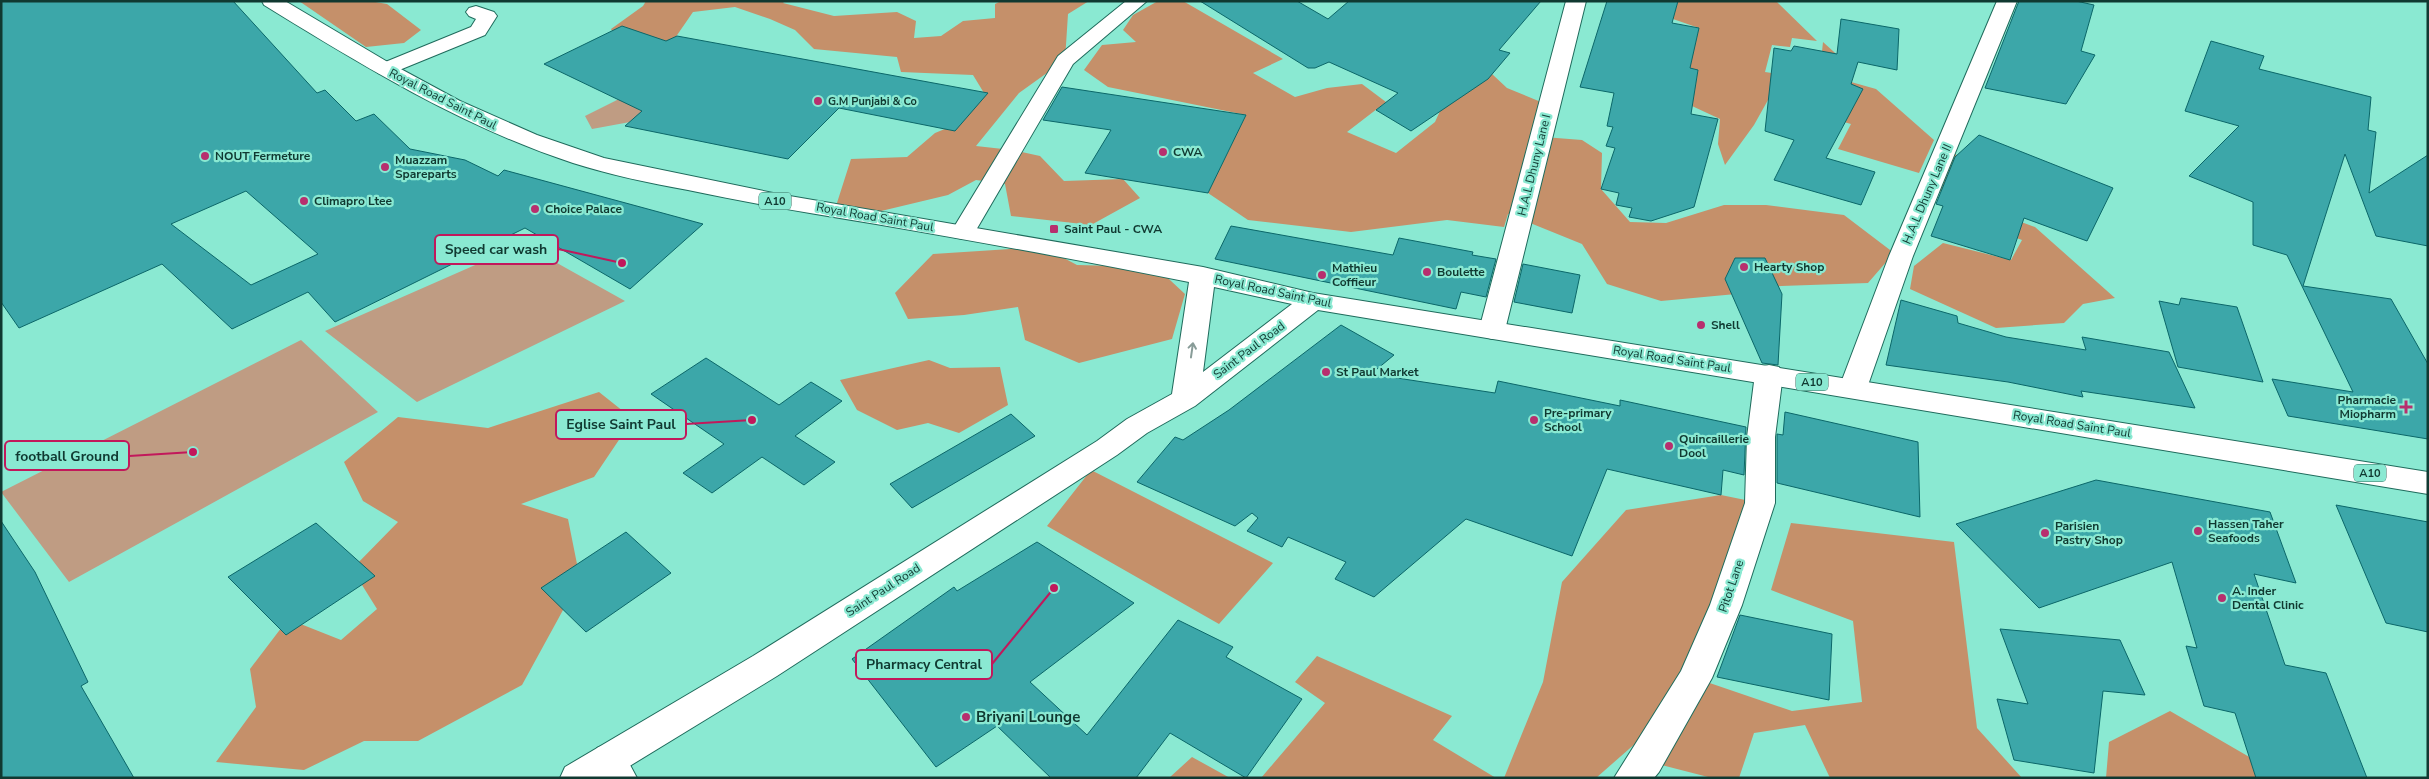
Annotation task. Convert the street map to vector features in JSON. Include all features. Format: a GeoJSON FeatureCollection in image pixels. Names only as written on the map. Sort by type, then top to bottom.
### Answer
{"type":"FeatureCollection","features":[{"type":"Feature","properties":{"kind":"main road","name":"Royal Road Saint Paul"},"geometry":{"type":"LineString","coordinates":[[271,1],[385,69],[488,124],[570,155],[614,168],[751,197],[963,232],[1203,275],[1313,301],[2428,483]]}},
{"type":"Feature","properties":{"kind":"main road"},"geometry":{"type":"LineString","coordinates":[[963,232],[1065,60],[1138,1]]}},
{"type":"Feature","properties":{"kind":"main road","name":"H.A.L Dhuny Lane I"},"geometry":{"type":"LineString","coordinates":[[1492,330],[1576,1]]}},
{"type":"Feature","properties":{"kind":"main road","name":"H.A.L Dhuny Lane II"},"geometry":{"type":"LineString","coordinates":[[1852,388],[1901,256],[2007,1]]}},
{"type":"Feature","properties":{"kind":"main road"},"geometry":{"type":"LineString","coordinates":[[385,69],[478,30],[487,16],[476,12]]}},
{"type":"Feature","properties":{"kind":"main road"},"geometry":{"type":"LineString","coordinates":[[1185,399],[1203,275]]}},
{"type":"Feature","properties":{"kind":"main road","name":"Saint Paul Road"},"geometry":{"type":"LineString","coordinates":[[578,778],[614,768],[766,666],[1107,448],[1137,426],[1185,399],[1313,301]]}},
{"type":"Feature","properties":{"kind":"main road","name":"Pitot Lane"},"geometry":{"type":"LineString","coordinates":[[1632,778],[1646,761],[1695,678],[1726,605],[1760,503],[1761,437],[1768,374]]}},
{"type":"Feature","properties":{"kind":"shaded area"},"geometry":{"type":"Polygon","coordinates":[[[299,1],[370,1],[387,4],[421,30],[404,43],[366,47],[299,1]]]}},
{"type":"Feature","properties":{"kind":"shaded area"},"geometry":{"type":"Polygon","coordinates":[[[646,1],[785,1],[783,3],[834,16],[897,12],[916,21],[914,38],[941,36],[963,21],[995,18],[995,4],[1001,1],[1089,1],[1068,14],[1065,60],[1019,93],[976,146],[1012,150],[1040,156],[1064,181],[1123,179],[1140,198],[1091,225],[1011,216],[1005,184],[976,180],[948,195],[877,212],[836,206],[851,159],[907,157],[935,133],[957,124],[984,93],[973,75],[901,72],[897,57],[814,49],[795,30],[735,7],[693,12],[673,41],[620,45],[611,29],[643,6],[646,1]]]}},
{"type":"Feature","properties":{"kind":"shaded area"},"geometry":{"type":"Polygon","coordinates":[[[1158,1],[1183,1],[1283,59],[1253,73],[1295,97],[1327,88],[1362,84],[1386,102],[1347,132],[1396,153],[1435,122],[1440,111],[1403,48],[1492,74],[1507,88],[1541,102],[1531,136],[1582,140],[1602,153],[1601,189],[1630,222],[1666,223],[1724,205],[1766,205],[1844,215],[1894,253],[1868,283],[1781,286],[1736,294],[1661,301],[1607,284],[1582,244],[1508,214],[1504,227],[1447,220],[1351,232],[1248,220],[1208,193],[1246,115],[1108,87],[1084,70],[1102,45],[1136,42],[1123,30],[1133,15],[1158,1]]]}},
{"type":"Feature","properties":{"kind":"shaded area"},"geometry":{"type":"Polygon","coordinates":[[[1678,1],[1776,1],[1817,41],[1792,38],[1790,47],[1772,45],[1765,72],[1819,80],[1823,42],[1855,71],[1851,82],[1876,89],[1934,140],[1919,173],[1838,149],[1851,124],[1768,100],[1754,125],[1725,165],[1718,144],[1720,119],[1692,106],[1698,70],[1655,63],[1693,53],[1699,28],[1673,19],[1678,1]]]}},
{"type":"Feature","properties":{"kind":"shaded area"},"geometry":{"type":"Polygon","coordinates":[[[669,74],[680,82],[630,122],[592,129],[585,116],[669,74]]]}},
{"type":"Feature","properties":{"kind":"shaded area"},"geometry":{"type":"Polygon","coordinates":[[[1953,152],[1987,181],[2008,217],[2035,227],[2115,298],[2083,304],[2064,323],[1996,328],[1910,289],[1914,266],[1943,243],[2011,260],[2022,240],[1998,231],[1995,208],[1936,190],[1953,152]]]}},
{"type":"Feature","properties":{"kind":"shaded area"},"geometry":{"type":"Polygon","coordinates":[[[523,244],[625,301],[417,402],[325,331],[523,244]]]}},
{"type":"Feature","properties":{"kind":"shaded area"},"geometry":{"type":"Polygon","coordinates":[[[1043,247],[1077,265],[1156,267],[1185,294],[1172,339],[1079,363],[1025,340],[1018,307],[964,315],[908,319],[895,293],[933,254],[1043,247]]]}},
{"type":"Feature","properties":{"kind":"shaded area"},"geometry":{"type":"Polygon","coordinates":[[[301,340],[378,412],[69,582],[1,492],[301,340]]]}},
{"type":"Feature","properties":{"kind":"shaded area"},"geometry":{"type":"Polygon","coordinates":[[[929,360],[950,368],[1000,367],[1008,405],[959,433],[928,423],[897,430],[857,410],[840,380],[929,360]]]}},
{"type":"Feature","properties":{"kind":"shaded area"},"geometry":{"type":"Polygon","coordinates":[[[599,392],[633,419],[594,477],[521,504],[568,519],[580,579],[522,685],[418,741],[364,741],[304,770],[216,762],[256,707],[250,669],[288,619],[341,640],[377,609],[352,569],[398,522],[363,501],[344,462],[398,417],[488,428],[599,392]]]}},
{"type":"Feature","properties":{"kind":"shaded area"},"geometry":{"type":"Polygon","coordinates":[[[1091,470],[1273,563],[1219,624],[1047,526],[1091,470]]]}},
{"type":"Feature","properties":{"kind":"shaded area"},"geometry":{"type":"Polygon","coordinates":[[[1721,495],[1760,503],[1695,678],[1792,711],[1862,702],[1853,621],[1771,590],[1791,523],[1954,542],[1977,728],[2022,778],[1830,778],[1805,725],[1754,733],[1739,778],[1712,778],[1646,761],[1645,735],[1596,778],[1504,778],[1543,682],[1562,582],[1626,510],[1721,495]]]}},
{"type":"Feature","properties":{"kind":"shaded area"},"geometry":{"type":"Polygon","coordinates":[[[1317,656],[1452,716],[1433,740],[1496,778],[1261,778],[1325,703],[1295,682],[1317,656]]]}},
{"type":"Feature","properties":{"kind":"shaded area"},"geometry":{"type":"Polygon","coordinates":[[[2170,711],[2258,762],[2274,778],[2106,778],[2109,742],[2170,711]]]}},
{"type":"Feature","properties":{"kind":"shaded area"},"geometry":{"type":"Polygon","coordinates":[[[1192,757],[1230,778],[1169,778],[1192,757]]]}},
{"type":"Feature","properties":{"kind":"building"},"geometry":{"type":"Polygon","coordinates":[[[1,1],[233,1],[317,93],[325,90],[356,121],[374,114],[410,149],[465,160],[498,176],[504,170],[703,224],[630,289],[525,228],[335,322],[308,292],[232,329],[162,264],[19,328],[1,302],[1,1]],[[246,191],[171,224],[251,285],[318,254],[246,191]]]}},
{"type":"Feature","properties":{"kind":"building"},"geometry":{"type":"Polygon","coordinates":[[[1200,1],[1297,1],[1328,19],[1349,1],[1541,1],[1499,50],[1510,53],[1488,79],[1411,131],[1376,110],[1398,93],[1329,62],[1315,68],[1308,68],[1200,1]]]}},
{"type":"Feature","properties":{"kind":"building"},"geometry":{"type":"Polygon","coordinates":[[[1607,1],[1678,1],[1672,23],[1699,28],[1690,68],[1698,70],[1691,114],[1718,119],[1694,207],[1651,221],[1629,217],[1632,208],[1616,205],[1619,193],[1601,189],[1615,148],[1606,146],[1613,127],[1607,126],[1614,93],[1580,87],[1607,1]]]}},
{"type":"Feature","properties":{"kind":"building"},"geometry":{"type":"Polygon","coordinates":[[[2019,1],[2076,1],[2094,5],[2081,51],[2095,55],[2066,104],[1985,88],[2019,1]]]}},
{"type":"Feature","properties":{"kind":"building"},"geometry":{"type":"Polygon","coordinates":[[[1841,19],[1899,29],[1897,70],[1858,62],[1851,84],[1863,89],[1826,158],[1875,172],[1861,205],[1774,180],[1794,140],[1765,131],[1774,48],[1791,51],[1794,46],[1837,54],[1841,19]]]}},
{"type":"Feature","properties":{"kind":"building","name":"G.M Punjabi & Co"},"geometry":{"type":"Polygon","coordinates":[[[622,26],[666,41],[677,36],[988,93],[955,131],[839,108],[788,159],[625,126],[642,111],[544,64],[622,26]]]}},
{"type":"Feature","properties":{"kind":"building"},"geometry":{"type":"Polygon","coordinates":[[[2211,41],[2264,56],[2259,69],[2371,97],[2368,130],[2376,132],[2369,193],[2428,155],[2428,246],[2376,236],[2345,154],[2303,286],[2391,299],[2428,364],[2428,439],[2288,416],[2272,379],[2353,392],[2287,255],[2253,245],[2253,202],[2189,176],[2239,126],[2185,111],[2211,41]]]}},
{"type":"Feature","properties":{"kind":"building","name":"CWA"},"geometry":{"type":"Polygon","coordinates":[[[1062,87],[1246,115],[1208,193],[1085,173],[1111,130],[1043,120],[1062,87]]]}},
{"type":"Feature","properties":{"kind":"building"},"geometry":{"type":"Polygon","coordinates":[[[1979,135],[2113,188],[2087,241],[2024,218],[2010,260],[1931,236],[1943,206],[1936,204],[1955,157],[1979,135]]]}},
{"type":"Feature","properties":{"kind":"building"},"geometry":{"type":"Polygon","coordinates":[[[1231,226],[1393,255],[1399,238],[1473,252],[1472,255],[1496,259],[1486,297],[1461,292],[1456,309],[1215,259],[1231,226]]]}},
{"type":"Feature","properties":{"kind":"building"},"geometry":{"type":"Polygon","coordinates":[[[1735,258],[1765,258],[1782,294],[1778,365],[1762,363],[1725,279],[1735,258]]]}},
{"type":"Feature","properties":{"kind":"building"},"geometry":{"type":"Polygon","coordinates":[[[1523,264],[1580,275],[1572,313],[1514,302],[1523,264]]]}},
{"type":"Feature","properties":{"kind":"building"},"geometry":{"type":"Polygon","coordinates":[[[2181,298],[2237,307],[2263,382],[2178,367],[2159,301],[2179,305],[2181,298]]]}},
{"type":"Feature","properties":{"kind":"building"},"geometry":{"type":"Polygon","coordinates":[[[1901,300],[1957,316],[1958,323],[2006,337],[2086,350],[2082,337],[2169,352],[2195,408],[2081,391],[2083,397],[2008,382],[1886,365],[1901,300]]]}},
{"type":"Feature","properties":{"kind":"building"},"geometry":{"type":"Polygon","coordinates":[[[1341,325],[1394,355],[1371,374],[1495,393],[1498,381],[1620,406],[1620,400],[1746,427],[1744,475],[1723,470],[1721,495],[1607,469],[1572,556],[1466,519],[1374,597],[1335,579],[1346,562],[1288,537],[1282,547],[1247,531],[1258,518],[1252,513],[1235,526],[1137,482],[1175,437],[1183,440],[1229,410],[1341,325]]]}},
{"type":"Feature","properties":{"kind":"building"},"geometry":{"type":"Polygon","coordinates":[[[706,358],[779,405],[811,382],[842,401],[795,436],[835,462],[804,485],[762,457],[712,493],[683,473],[724,444],[651,394],[706,358]]]}},
{"type":"Feature","properties":{"kind":"building"},"geometry":{"type":"Polygon","coordinates":[[[1785,412],[1918,442],[1920,517],[1777,483],[1777,434],[1783,435],[1785,412]]]}},
{"type":"Feature","properties":{"kind":"building"},"geometry":{"type":"Polygon","coordinates":[[[1011,414],[1035,436],[912,508],[890,484],[1011,414]]]}},
{"type":"Feature","properties":{"kind":"building"},"geometry":{"type":"Polygon","coordinates":[[[2096,480],[2270,512],[2296,583],[2254,574],[2285,665],[2326,673],[2367,778],[2256,778],[2235,713],[2204,706],[2186,646],[2197,648],[2172,562],[2039,608],[1956,524],[2096,480]]]}},
{"type":"Feature","properties":{"kind":"building"},"geometry":{"type":"Polygon","coordinates":[[[2336,505],[2428,522],[2428,632],[2386,623],[2336,505]]]}},
{"type":"Feature","properties":{"kind":"building"},"geometry":{"type":"Polygon","coordinates":[[[1,521],[35,572],[88,682],[81,686],[134,778],[1,778],[1,521]]]}},
{"type":"Feature","properties":{"kind":"building"},"geometry":{"type":"Polygon","coordinates":[[[316,523],[375,576],[286,635],[228,577],[316,523]]]}},
{"type":"Feature","properties":{"kind":"building"},"geometry":{"type":"Polygon","coordinates":[[[626,532],[671,573],[586,632],[541,588],[626,532]]]}},
{"type":"Feature","properties":{"kind":"building"},"geometry":{"type":"Polygon","coordinates":[[[1037,542],[1134,603],[1030,682],[1087,735],[1178,620],[1233,647],[1226,657],[1302,699],[1246,778],[1170,733],[1136,778],[1051,778],[997,726],[936,767],[852,659],[954,587],[957,591],[1037,542]]]}},
{"type":"Feature","properties":{"kind":"building"},"geometry":{"type":"Polygon","coordinates":[[[1740,615],[1832,634],[1829,700],[1717,677],[1740,615]]]}},
{"type":"Feature","properties":{"kind":"building"},"geometry":{"type":"Polygon","coordinates":[[[2000,629],[2120,640],[2145,695],[2103,691],[2094,773],[2014,760],[1997,699],[2028,704],[2000,629]]]}},
{"type":"Feature","properties":{"kind":"place","name":"G.M Punjabi & Co"},"geometry":{"type":"Point","coordinates":[818,101]}},
{"type":"Feature","properties":{"kind":"place","name":"CWA"},"geometry":{"type":"Point","coordinates":[1163,152]}},
{"type":"Feature","properties":{"kind":"place","name":"NOUT Fermeture"},"geometry":{"type":"Point","coordinates":[205,156]}},
{"type":"Feature","properties":{"kind":"place","name":"Muazzam Spareparts"},"geometry":{"type":"Point","coordinates":[385,167]}},
{"type":"Feature","properties":{"kind":"place","name":"Climapro Ltee"},"geometry":{"type":"Point","coordinates":[304,201]}},
{"type":"Feature","properties":{"kind":"place","name":"Choice Palace"},"geometry":{"type":"Point","coordinates":[535,209]}},
{"type":"Feature","properties":{"kind":"place","name":"Saint Paul - CWA"},"geometry":{"type":"Point","coordinates":[1054,229]}},
{"type":"Feature","properties":{"kind":"place","name":"Speed car wash"},"geometry":{"type":"Point","coordinates":[622,263]}},
{"type":"Feature","properties":{"kind":"place","name":"Hearty Shop"},"geometry":{"type":"Point","coordinates":[1744,267]}},
{"type":"Feature","properties":{"kind":"place","name":"Boulette"},"geometry":{"type":"Point","coordinates":[1427,272]}},
{"type":"Feature","properties":{"kind":"place","name":"Mathieu Coffieur"},"geometry":{"type":"Point","coordinates":[1322,275]}},
{"type":"Feature","properties":{"kind":"place","name":"Shell"},"geometry":{"type":"Point","coordinates":[1701,325]}},
{"type":"Feature","properties":{"kind":"place","name":"St Paul Market"},"geometry":{"type":"Point","coordinates":[1326,372]}},
{"type":"Feature","properties":{"kind":"place","name":"Pharmacie Miopharm"},"geometry":{"type":"Point","coordinates":[2406,407]}},
{"type":"Feature","properties":{"kind":"place","name":"Eglise Saint Paul"},"geometry":{"type":"Point","coordinates":[752,420]}},
{"type":"Feature","properties":{"kind":"place","name":"Pre-primary School"},"geometry":{"type":"Point","coordinates":[1534,420]}},
{"type":"Feature","properties":{"kind":"place","name":"Quincaillerie Dool"},"geometry":{"type":"Point","coordinates":[1669,446]}},
{"type":"Feature","properties":{"kind":"place","name":"football Ground"},"geometry":{"type":"Point","coordinates":[193,452]}},
{"type":"Feature","properties":{"kind":"place","name":"Hassen Taher Seafoods"},"geometry":{"type":"Point","coordinates":[2198,531]}},
{"type":"Feature","properties":{"kind":"place","name":"Parisien Pastry Shop"},"geometry":{"type":"Point","coordinates":[2045,533]}},
{"type":"Feature","properties":{"kind":"place","name":"Pharmacy Central"},"geometry":{"type":"Point","coordinates":[1054,588]}},
{"type":"Feature","properties":{"kind":"place","name":"A. Inder Dental Clinic"},"geometry":{"type":"Point","coordinates":[2222,598]}},
{"type":"Feature","properties":{"kind":"place","name":"Briyani Lounge"},"geometry":{"type":"Point","coordinates":[966,717]}}]}
